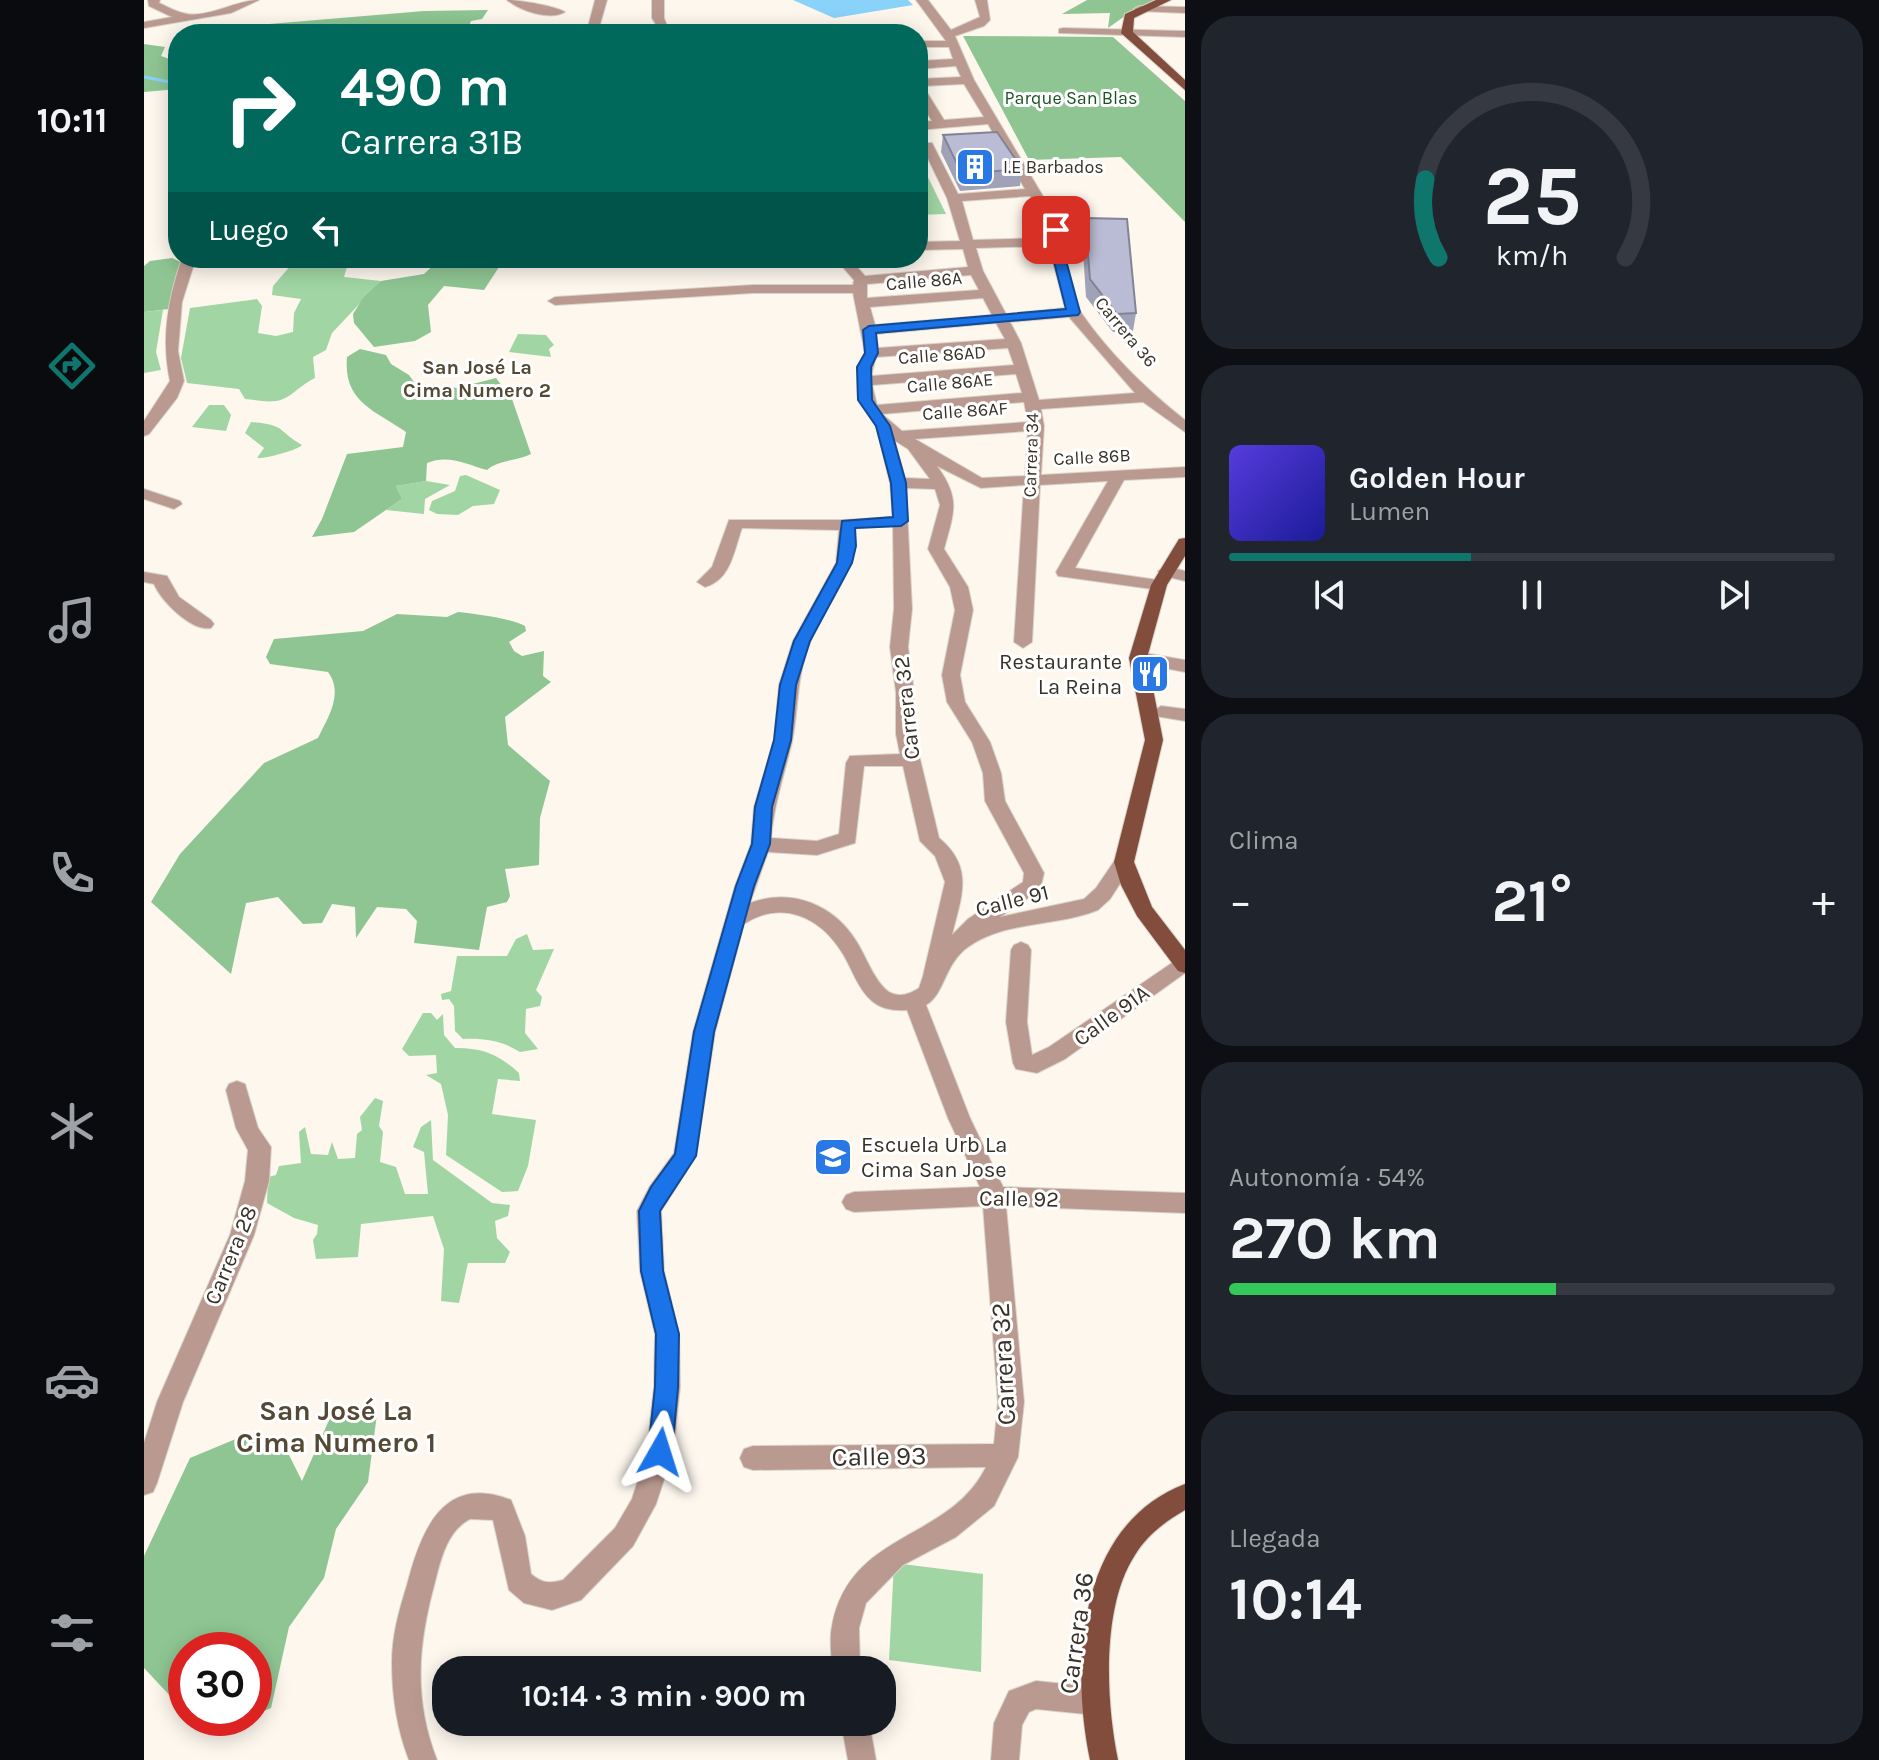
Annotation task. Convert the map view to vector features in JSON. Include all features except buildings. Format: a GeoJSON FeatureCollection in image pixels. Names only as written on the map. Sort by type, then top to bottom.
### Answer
{"type":"FeatureCollection","features":[{"type":"Feature","properties":{"kind":"main road"},"geometry":{"type":"LineString","coordinates":[[1165,0],[1129,16],[1127,33],[1185,86]]}},
{"type":"Feature","properties":{"kind":"main road"},"geometry":{"type":"LineString","coordinates":[[1185,543],[1138,658],[1154,740],[1124,862],[1144,911],[1185,963]]}},
{"type":"Feature","properties":{"kind":"main road","name":"Carrera 36"},"geometry":{"type":"LineString","coordinates":[[1104,1760],[1095,1701],[1101,1631],[1112,1570],[1124,1547],[1144,1524],[1185,1496]]}},
{"type":"Feature","properties":{"kind":"street"},"geometry":{"type":"LineString","coordinates":[[154,0],[153,4],[158,8],[184,18]]}},
{"type":"Feature","properties":{"kind":"street"},"geometry":{"type":"LineString","coordinates":[[144,25],[231,10],[253,0]]}},
{"type":"Feature","properties":{"kind":"street"},"geometry":{"type":"LineString","coordinates":[[513,0],[526,8],[559,12]]}},
{"type":"Feature","properties":{"kind":"street"},"geometry":{"type":"LineString","coordinates":[[594,24],[601,0]]}},
{"type":"Feature","properties":{"kind":"street"},"geometry":{"type":"LineString","coordinates":[[658,0],[658,18],[661,24]]}},
{"type":"Feature","properties":{"kind":"street","name":"Carrera 36"},"geometry":{"type":"LineString","coordinates":[[922,0],[952,39],[968,80],[1056,230],[1055,242],[1073,312],[1146,397],[1185,427]]}},
{"type":"Feature","properties":{"kind":"street"},"geometry":{"type":"LineString","coordinates":[[928,44],[952,39],[980,24],[986,18],[981,0]]}},
{"type":"Feature","properties":{"kind":"street"},"geometry":{"type":"LineString","coordinates":[[1140,9],[1185,10]]}},
{"type":"Feature","properties":{"kind":"street"},"geometry":{"type":"LineString","coordinates":[[1063,31],[1185,34]]}},
{"type":"Feature","properties":{"kind":"street"},"geometry":{"type":"LineString","coordinates":[[928,64],[960,62]]}},
{"type":"Feature","properties":{"kind":"street"},"geometry":{"type":"LineString","coordinates":[[928,85],[968,80]]}},
{"type":"Feature","properties":{"kind":"street"},"geometry":{"type":"LineString","coordinates":[[928,103],[940,124]]}},
{"type":"Feature","properties":{"kind":"street"},"geometry":{"type":"LineString","coordinates":[[928,125],[992,120]]}},
{"type":"Feature","properties":{"kind":"street"},"geometry":{"type":"LineString","coordinates":[[991,142],[1006,142]]}},
{"type":"Feature","properties":{"kind":"street"},"geometry":{"type":"LineString","coordinates":[[928,146],[943,145]]}},
{"type":"Feature","properties":{"kind":"street","name":"Carrera 34"},"geometry":{"type":"LineString","coordinates":[[928,154],[954,198],[976,271],[1014,343],[1032,401],[1036,426],[1023,642]]}},
{"type":"Feature","properties":{"kind":"street"},"geometry":{"type":"LineString","coordinates":[[954,198],[1035,192]]}},
{"type":"Feature","properties":{"kind":"street"},"geometry":{"type":"LineString","coordinates":[[928,246],[1055,242]]}},
{"type":"Feature","properties":{"kind":"street"},"geometry":{"type":"LineString","coordinates":[[144,431],[169,398],[177,381],[171,351],[175,302],[186,268]]}},
{"type":"Feature","properties":{"kind":"street"},"geometry":{"type":"LineString","coordinates":[[847,268],[860,291],[869,330],[872,353],[865,362],[864,381]]}},
{"type":"Feature","properties":{"kind":"street"},"geometry":{"type":"LineString","coordinates":[[555,301],[753,289],[860,291],[976,271]]}},
{"type":"Feature","properties":{"kind":"street","name":"Calle 86A"},"geometry":{"type":"LineString","coordinates":[[860,291],[990,293]]}},
{"type":"Feature","properties":{"kind":"street"},"geometry":{"type":"LineString","coordinates":[[869,330],[1073,312]]}},
{"type":"Feature","properties":{"kind":"street"},"geometry":{"type":"LineString","coordinates":[[872,353],[1014,343]]}},
{"type":"Feature","properties":{"kind":"street","name":"Calle 86AD"},"geometry":{"type":"LineString","coordinates":[[864,381],[1023,369]]}},
{"type":"Feature","properties":{"kind":"street","name":"Carrera 32"},"geometry":{"type":"LineString","coordinates":[[864,381],[865,400],[884,424],[898,483],[903,609],[899,647],[909,760],[930,841],[943,852],[955,882],[932,977]]}},
{"type":"Feature","properties":{"kind":"street"},"geometry":{"type":"LineString","coordinates":[[1032,401],[1146,397]]}},
{"type":"Feature","properties":{"kind":"street","name":"Calle 86AE"},"geometry":{"type":"LineString","coordinates":[[884,424],[1032,401]]}},
{"type":"Feature","properties":{"kind":"street","name":"Calle 86AF"},"geometry":{"type":"LineString","coordinates":[[884,424],[1036,426]]}},
{"type":"Feature","properties":{"kind":"street","name":"Calle 86B"},"geometry":{"type":"LineString","coordinates":[[884,424],[964,477],[981,483],[1185,472]]}},
{"type":"Feature","properties":{"kind":"street"},"geometry":{"type":"LineString","coordinates":[[915,447],[942,484],[948,505],[936,549],[959,587],[964,610],[951,675],[956,702],[981,742],[992,773],[995,801],[1034,873],[1033,885],[975,924],[954,946]]}},
{"type":"Feature","properties":{"kind":"street"},"geometry":{"type":"LineString","coordinates":[[1119,475],[1064,572],[1170,578]]}},
{"type":"Feature","properties":{"kind":"street"},"geometry":{"type":"LineString","coordinates":[[898,483],[942,484]]}},
{"type":"Feature","properties":{"kind":"street"},"geometry":{"type":"LineString","coordinates":[[144,494],[174,504]]}},
{"type":"Feature","properties":{"kind":"street"},"geometry":{"type":"LineString","coordinates":[[705,582],[720,569],[735,523],[847,525],[863,521],[901,521]]}},
{"type":"Feature","properties":{"kind":"street"},"geometry":{"type":"LineString","coordinates":[[423,1760],[414,1741],[408,1632],[431,1542],[445,1520],[470,1506],[502,1509],[512,1536],[519,1581],[534,1594],[552,1597],[571,1591],[584,1580],[624,1537],[643,1504],[660,1452],[667,1387],[667,1334],[652,1271],[649,1211],[685,1156],[704,1032],[761,844],[764,807],[783,740],[788,685],[802,641],[844,563],[848,546],[847,525]]}},
{"type":"Feature","properties":{"kind":"street"},"geometry":{"type":"LineString","coordinates":[[144,577],[161,580],[167,596],[179,609],[194,613],[205,624]]}},
{"type":"Feature","properties":{"kind":"street"},"geometry":{"type":"LineString","coordinates":[[1138,658],[1185,666]]}},
{"type":"Feature","properties":{"kind":"street"},"geometry":{"type":"LineString","coordinates":[[1161,712],[1185,715]]}},
{"type":"Feature","properties":{"kind":"street"},"geometry":{"type":"LineString","coordinates":[[761,844],[813,848],[839,844],[848,838],[857,760],[909,760]]}},
{"type":"Feature","properties":{"kind":"street","name":"Calle 91"},"geometry":{"type":"LineString","coordinates":[[913,1002],[928,993],[932,977],[954,946],[980,930],[1008,921],[1082,908],[1096,901],[1124,862]]}},
{"type":"Feature","properties":{"kind":"street"},"geometry":{"type":"LineString","coordinates":[[736,920],[759,905],[774,903],[804,907],[830,922],[877,993],[895,1002],[913,1002]]}},
{"type":"Feature","properties":{"kind":"street","name":"Calle 91A"},"geometry":{"type":"LineString","coordinates":[[1021,950],[1017,1017],[1024,1063],[1037,1064],[1057,1053],[1185,963]]}},
{"type":"Feature","properties":{"kind":"street","name":"Carrera 32"},"geometry":{"type":"LineString","coordinates":[[846,1656],[845,1628],[855,1595],[893,1556],[947,1528],[985,1497],[1005,1457],[1011,1402],[995,1240],[994,1196],[987,1174],[959,1118],[922,1017],[913,1002]]}},
{"type":"Feature","properties":{"kind":"street","name":"Carrera 28"},"geometry":{"type":"LineString","coordinates":[[144,1483],[170,1402],[242,1235],[257,1181],[260,1147],[252,1140],[246,1127],[237,1090]]}},
{"type":"Feature","properties":{"kind":"street","name":"Calle 92"},"geometry":{"type":"LineString","coordinates":[[854,1202],[994,1196],[1185,1203]]}},
{"type":"Feature","properties":{"kind":"street","name":"Calle 93"},"geometry":{"type":"LineString","coordinates":[[753,1458],[1005,1457]]}},
{"type":"Feature","properties":{"kind":"street"},"geometry":{"type":"LineString","coordinates":[[1005,1760],[1008,1723],[1019,1701],[1036,1695],[1095,1701]]}},
{"type":"Feature","properties":{"kind":"street"},"geometry":{"type":"LineString","coordinates":[[858,1736],[862,1760]]}},
{"type":"Feature","properties":{"kind":"green space"},"geometry":{"type":"Polygon","coordinates":[[[1087,0],[1159,0],[1135,8],[1123,31],[1125,16],[1108,28],[1110,13],[1062,14],[1087,0]]]}},
{"type":"Feature","properties":{"kind":"green space"},"geometry":{"type":"Polygon","coordinates":[[[488,10],[482,19],[470,24],[268,24],[424,11],[488,10]]]}},
{"type":"Feature","properties":{"kind":"green space","name":"Parque San Blas"},"geometry":{"type":"Polygon","coordinates":[[[963,36],[1113,37],[1185,101],[1185,222],[1121,157],[1029,160],[963,36]]]}},
{"type":"Feature","properties":{"kind":"green space"},"geometry":{"type":"Polygon","coordinates":[[[144,44],[165,47],[161,56],[168,58],[168,90],[144,92],[144,44]]]}},
{"type":"Feature","properties":{"kind":"green space"},"geometry":{"type":"Polygon","coordinates":[[[928,177],[946,214],[928,215],[928,177]]]}},
{"type":"Feature","properties":{"kind":"green space"},"geometry":{"type":"Polygon","coordinates":[[[168,259],[168,268],[181,268],[169,309],[144,312],[144,266],[150,261],[168,259]]]}},
{"type":"Feature","properties":{"kind":"green space"},"geometry":{"type":"Polygon","coordinates":[[[289,268],[347,268],[344,277],[381,281],[332,333],[326,350],[313,357],[315,378],[287,397],[269,401],[245,399],[239,389],[187,383],[181,358],[190,308],[257,299],[262,306],[258,333],[276,336],[293,332],[294,313],[301,299],[272,295],[273,286],[289,268]]]}},
{"type":"Feature","properties":{"kind":"green space"},"geometry":{"type":"Polygon","coordinates":[[[430,268],[498,268],[484,290],[444,286],[428,305],[431,332],[415,341],[374,347],[354,323],[353,314],[363,298],[381,281],[424,274],[430,268]]]}},
{"type":"Feature","properties":{"kind":"green space"},"geometry":{"type":"Polygon","coordinates":[[[163,310],[156,352],[161,370],[144,373],[144,312],[163,310]]]}},
{"type":"Feature","properties":{"kind":"green space"},"geometry":{"type":"Polygon","coordinates":[[[518,334],[546,335],[554,345],[549,349],[551,357],[509,352],[518,334]]]}},
{"type":"Feature","properties":{"kind":"green space"},"geometry":{"type":"Polygon","coordinates":[[[360,349],[386,355],[391,364],[409,375],[424,396],[447,394],[450,387],[496,378],[512,399],[531,454],[496,464],[487,470],[442,459],[427,463],[426,481],[396,486],[402,499],[354,532],[312,537],[347,454],[403,447],[406,432],[363,403],[350,385],[347,357],[360,349]]]}},
{"type":"Feature","properties":{"kind":"green space"},"geometry":{"type":"Polygon","coordinates":[[[209,405],[224,405],[231,415],[226,431],[192,427],[209,405]]]}},
{"type":"Feature","properties":{"kind":"green space"},"geometry":{"type":"Polygon","coordinates":[[[251,422],[276,427],[302,445],[281,454],[257,458],[264,448],[245,433],[251,422]]]}},
{"type":"Feature","properties":{"kind":"green space"},"geometry":{"type":"Polygon","coordinates":[[[466,475],[500,490],[494,504],[473,506],[458,515],[437,514],[429,510],[432,501],[455,491],[460,476],[466,475]]]}},
{"type":"Feature","properties":{"kind":"green space"},"geometry":{"type":"Polygon","coordinates":[[[426,481],[450,485],[425,499],[424,514],[386,510],[402,499],[396,486],[426,481]]]}},
{"type":"Feature","properties":{"kind":"green space"},"geometry":{"type":"Polygon","coordinates":[[[458,612],[519,623],[525,626],[526,631],[509,642],[514,651],[522,656],[544,651],[543,676],[551,682],[505,717],[508,745],[550,781],[540,818],[539,865],[505,869],[510,896],[507,902],[487,907],[479,950],[414,943],[417,921],[406,909],[377,907],[356,938],[355,907],[332,904],[322,923],[303,924],[278,897],[246,903],[231,974],[151,902],[180,854],[264,763],[318,738],[326,722],[335,697],[333,680],[328,672],[270,664],[266,657],[274,639],[363,631],[397,614],[447,617],[458,612]]]}},
{"type":"Feature","properties":{"kind":"green space"},"geometry":{"type":"Polygon","coordinates":[[[527,934],[533,950],[554,949],[536,990],[542,997],[540,1006],[526,1009],[525,1033],[538,1049],[520,1052],[493,1041],[463,1039],[455,1031],[454,1006],[449,999],[442,1000],[441,994],[451,991],[457,956],[507,956],[516,939],[527,934]]]}},
{"type":"Feature","properties":{"kind":"green space"},"geometry":{"type":"Polygon","coordinates":[[[423,1013],[431,1013],[437,1020],[443,1014],[444,1035],[455,1048],[490,1053],[519,1073],[520,1081],[498,1079],[492,1114],[536,1120],[528,1166],[518,1191],[502,1192],[446,1155],[448,1115],[441,1084],[426,1075],[437,1073],[436,1055],[409,1056],[402,1049],[423,1013]]]}},
{"type":"Feature","properties":{"kind":"green space"},"geometry":{"type":"Polygon","coordinates":[[[375,1098],[383,1101],[379,1126],[383,1132],[380,1162],[396,1167],[405,1194],[428,1194],[424,1152],[413,1147],[421,1127],[431,1120],[433,1160],[492,1203],[510,1205],[508,1216],[495,1221],[497,1238],[510,1252],[505,1263],[468,1263],[459,1303],[441,1301],[444,1249],[433,1216],[361,1224],[358,1257],[316,1259],[313,1240],[318,1225],[294,1218],[267,1203],[268,1177],[276,1175],[279,1166],[301,1163],[299,1132],[305,1127],[311,1154],[328,1155],[332,1142],[338,1159],[355,1158],[357,1134],[362,1130],[360,1117],[375,1098]]]}},
{"type":"Feature","properties":{"kind":"green space"},"geometry":{"type":"Polygon","coordinates":[[[377,1414],[368,1482],[336,1529],[324,1578],[289,1627],[272,1704],[272,1632],[168,1632],[168,1694],[144,1668],[144,1556],[190,1458],[243,1436],[288,1453],[302,1481],[330,1418],[377,1414]]]}},
{"type":"Feature","properties":{"kind":"green space"},"geometry":{"type":"Polygon","coordinates":[[[894,1563],[983,1574],[981,1672],[896,1661],[896,1656],[889,1656],[894,1563]]]}},
{"type":"Feature","properties":{"kind":"water"},"geometry":{"type":"Polygon","coordinates":[[[793,0],[908,0],[913,5],[834,18],[793,0]]]}},
{"type":"Feature","properties":{"kind":"waterway"},"geometry":{"type":"LineString","coordinates":[[144,77],[168,82]]}},
{"type":"Feature","properties":{"kind":"place","name":"I.E Barbados"},"geometry":{"type":"Point","coordinates":[975,167]}},
{"type":"Feature","properties":{"kind":"place","name":"Restaurante La Reina"},"geometry":{"type":"Point","coordinates":[1150,674]}},
{"type":"Feature","properties":{"kind":"place","name":"Escuela Urb La Cima San Jose"},"geometry":{"type":"Point","coordinates":[833,1157]}},
{"type":"Feature","properties":{"kind":"district","name":"San José La Cima Numero 2"},"geometry":{"type":"Point","coordinates":[477,378]}},
{"type":"Feature","properties":{"kind":"district","name":"San José La Cima Numero 1"},"geometry":{"type":"Point","coordinates":[336,1426]}},
{"type":"Feature","properties":{"kind":"route"},"geometry":{"type":"LineString","coordinates":[[660,1452],[667,1387],[667,1334],[652,1271],[649,1211],[685,1156],[704,1032],[745,886],[761,844],[764,807],[783,740],[788,685],[802,641],[844,563],[848,546],[847,524],[901,521],[898,483],[883,426],[865,400],[864,367],[872,353],[869,330],[1073,312],[1055,242],[1056,230]]}}]}
